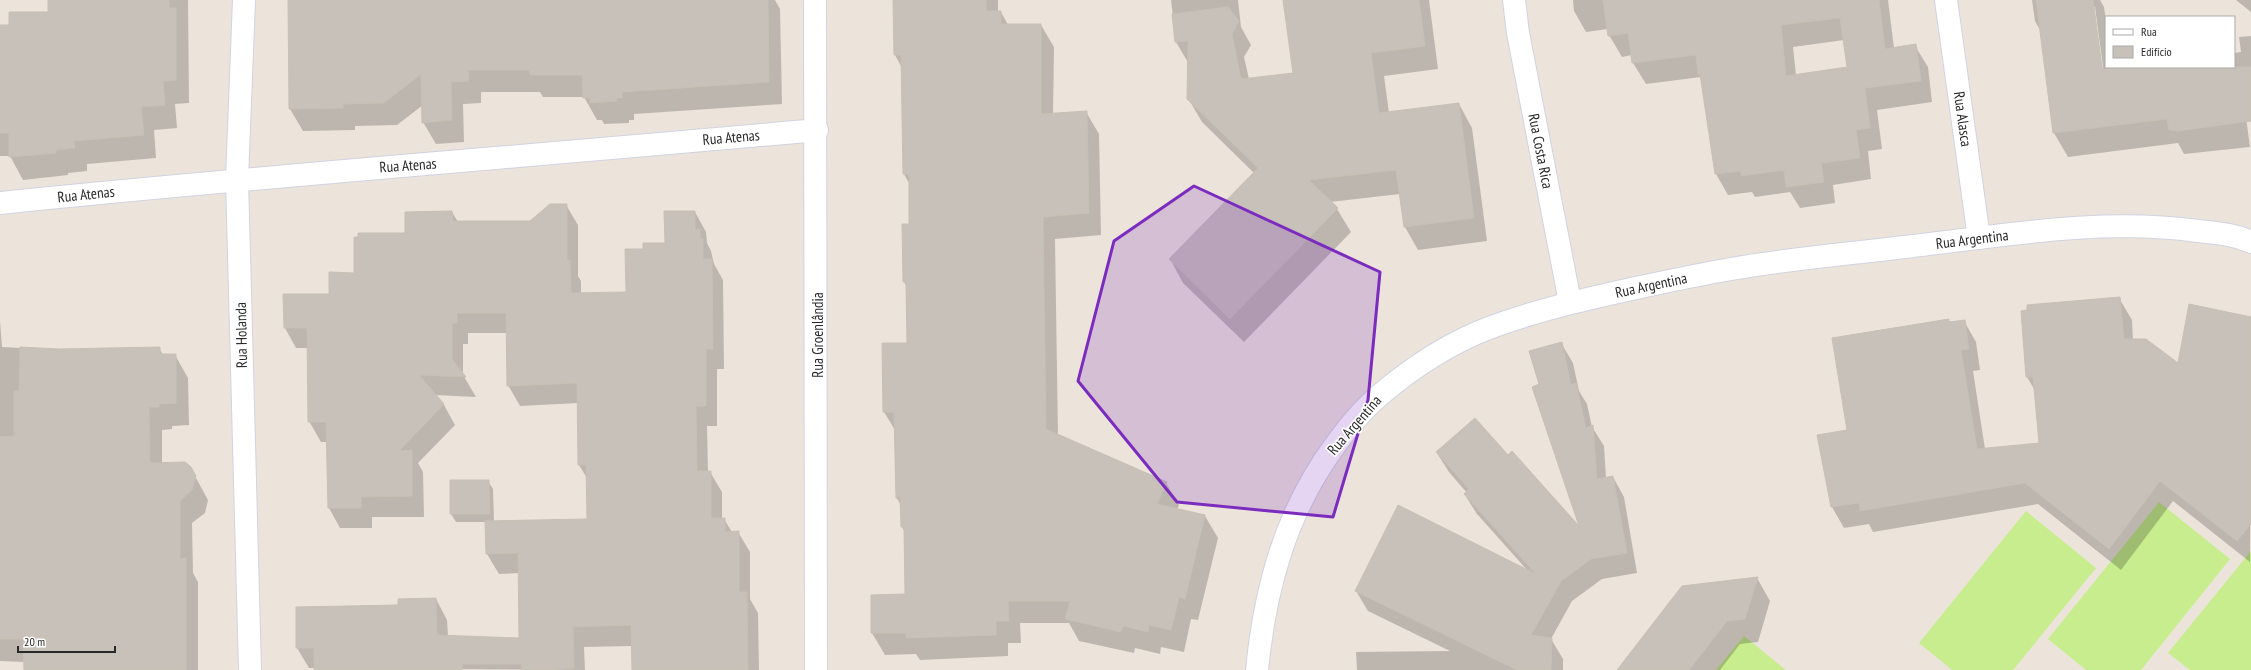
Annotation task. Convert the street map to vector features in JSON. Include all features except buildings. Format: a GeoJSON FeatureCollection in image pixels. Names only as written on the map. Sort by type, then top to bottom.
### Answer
{"type":"FeatureCollection","features":[{"type":"Feature","properties":{"kind":"street","name":"Rua Holanda"},"geometry":{"type":"LineString","coordinates":[[244,0],[237,179],[250,670]]}},
{"type":"Feature","properties":{"kind":"street","name":"Rua Groenlândia"},"geometry":{"type":"LineString","coordinates":[[816,0],[816,670]]}},
{"type":"Feature","properties":{"kind":"street","name":"Rua Costa Rica"},"geometry":{"type":"LineString","coordinates":[[1514,0],[1518,33],[1570,302]]}},
{"type":"Feature","properties":{"kind":"street","name":"Rua Alasca"},"geometry":{"type":"LineString","coordinates":[[1946,0],[1980,238]]}},
{"type":"Feature","properties":{"kind":"street","name":"Rua Atenas"},"geometry":{"type":"LineString","coordinates":[[0,202],[237,179],[541,155],[817,130]]}},
{"type":"Feature","properties":{"kind":"street","name":"Rua Argentina"},"geometry":{"type":"LineString","coordinates":[[1257,670],[1261,628],[1270,581],[1283,538],[1303,494],[1326,457],[1351,424],[1378,396],[1411,370],[1452,345],[1488,328],[1570,302],[1722,270],[2085,226],[2174,228],[2238,236],[2251,242]]}},
{"type":"Feature","properties":{"kind":"highlighted area"},"geometry":{"type":"Polygon","coordinates":[[[1194,186],[1380,272],[1368,400],[1333,517],[1177,502],[1078,381],[1114,241],[1194,186]]]}},
{"type":"Feature","properties":{"kind":"green space"},"geometry":{"type":"Polygon","coordinates":[[[2159,502],[2230,559],[2141,670],[2086,670],[2048,639],[2159,502]]]}},
{"type":"Feature","properties":{"kind":"green space"},"geometry":{"type":"Polygon","coordinates":[[[2026,511],[2096,568],[2013,670],[1952,670],[1919,643],[2026,511]]]}},
{"type":"Feature","properties":{"kind":"green space"},"geometry":{"type":"Polygon","coordinates":[[[2251,551],[2251,670],[2190,670],[2168,653],[2251,551]]]}},
{"type":"Feature","properties":{"kind":"green space"},"geometry":{"type":"Polygon","coordinates":[[[1744,636],[1786,670],[1716,670],[1744,636]]]}}]}
